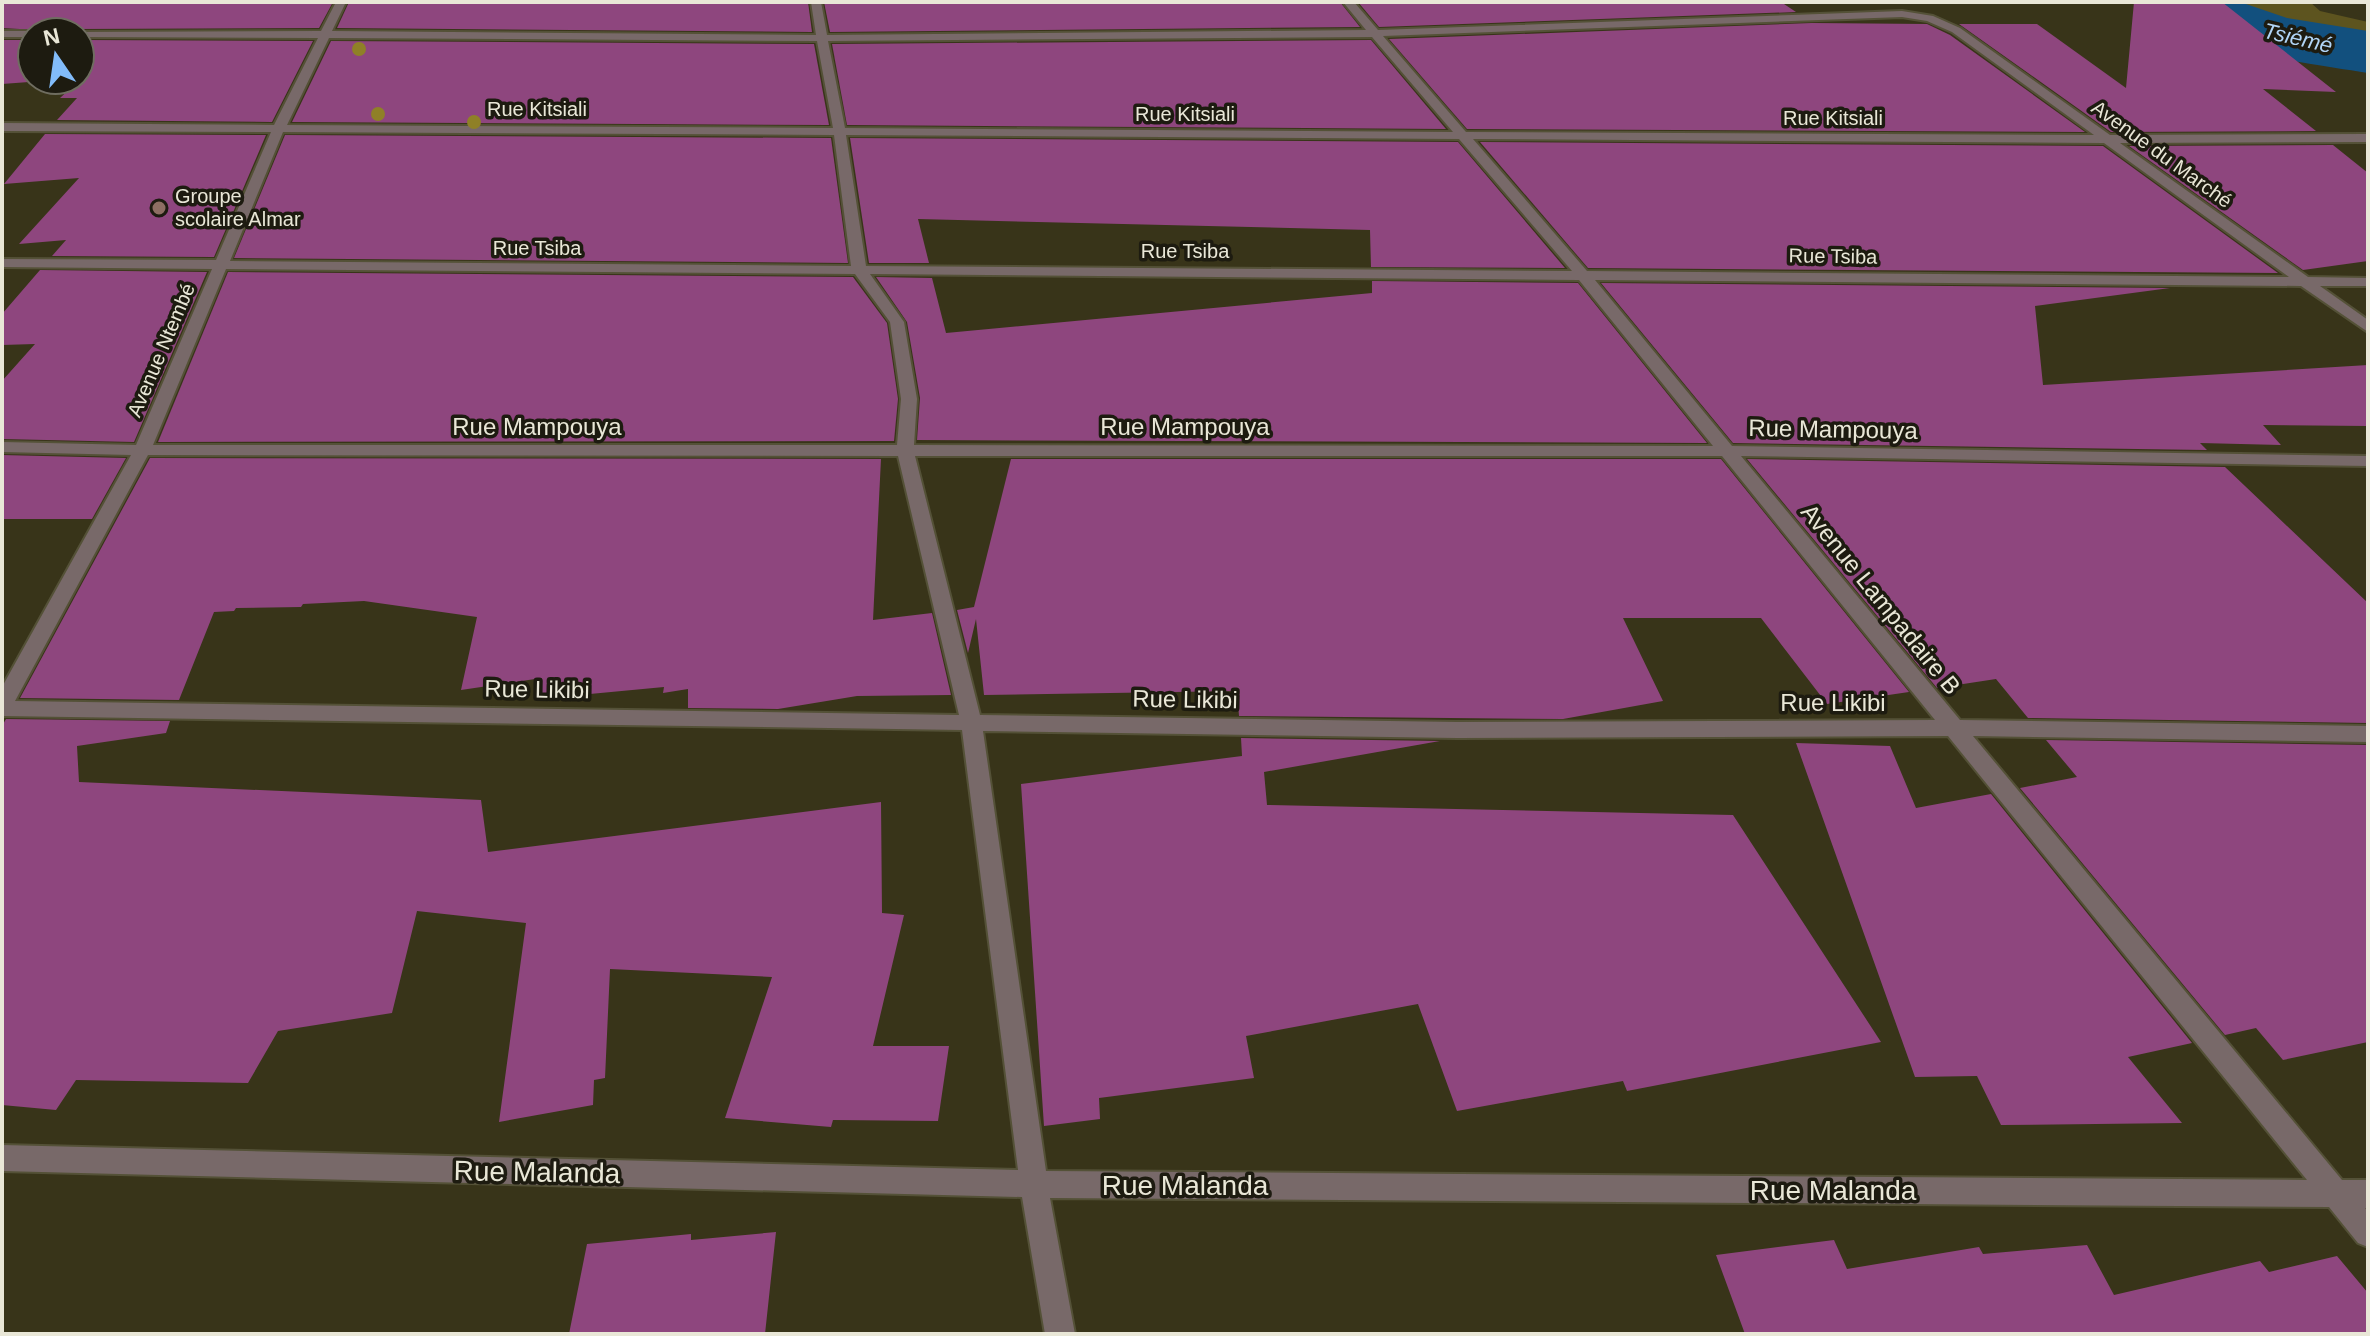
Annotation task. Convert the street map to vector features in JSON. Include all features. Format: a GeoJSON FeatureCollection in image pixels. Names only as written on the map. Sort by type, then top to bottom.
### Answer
{"type":"FeatureCollection","features":[{"type":"Feature","properties":{"kind":"street","name":"Avenue Ntembé"},"geometry":{"type":"LineString","coordinates":[[2,707],[142,450],[279,128],[341,2]]}},
{"type":"Feature","properties":{"kind":"street"},"geometry":{"type":"LineString","coordinates":[[816,2],[824,38],[828,80],[834,92],[859,269],[897,322],[909,399],[905,450],[971,722],[1034,1184],[1060,1334]]}},
{"type":"Feature","properties":{"kind":"street","name":"Avenue Lampadaire B"},"geometry":{"type":"LineString","coordinates":[[1348,2],[1582,274],[2368,1233]]}},
{"type":"Feature","properties":{"kind":"street","name":"Avenue du Marché"},"geometry":{"type":"LineString","coordinates":[[1373,32],[1654,27],[1902,14],[1929,18],[1956,30],[2368,327]]}},
{"type":"Feature","properties":{"kind":"street"},"geometry":{"type":"LineString","coordinates":[[96,34],[824,38],[1373,32]]}},
{"type":"Feature","properties":{"kind":"street","name":"Rue Kitsiali"},"geometry":{"type":"LineString","coordinates":[[2,127],[2368,138]]}},
{"type":"Feature","properties":{"kind":"street","name":"Rue Tsiba"},"geometry":{"type":"LineString","coordinates":[[2,263],[2368,282]]}},
{"type":"Feature","properties":{"kind":"street","name":"Rue Mampouya"},"geometry":{"type":"LineString","coordinates":[[2,447],[142,450],[1727,451],[2368,461]]}},
{"type":"Feature","properties":{"kind":"street","name":"Rue Likibi"},"geometry":{"type":"LineString","coordinates":[[2,707],[1457,730],[1953,728],[2368,734]]}},
{"type":"Feature","properties":{"kind":"street","name":"Rue Malanda"},"geometry":{"type":"LineString","coordinates":[[2,1158],[1034,1184],[2368,1194]]}},
{"type":"Feature","properties":{"kind":"shaded area"},"geometry":{"type":"Polygon","coordinates":[[[2142,2],[2310,2],[2320,11],[2368,22],[2368,69],[2287,55],[2142,2]]]}},
{"type":"Feature","properties":{"kind":"building"},"geometry":{"type":"Polygon","coordinates":[[[2,2],[333,2],[319,28],[96,29],[96,16],[16,16],[16,29],[2,28],[2,2]]]}},
{"type":"Feature","properties":{"kind":"building"},"geometry":{"type":"Polygon","coordinates":[[[349,2],[808,2],[812,32],[337,28],[349,2]]]}},
{"type":"Feature","properties":{"kind":"building"},"geometry":{"type":"Polygon","coordinates":[[[824,2],[1340,2],[1360,27],[830,32],[824,2]]]}},
{"type":"Feature","properties":{"kind":"building"},"geometry":{"type":"Polygon","coordinates":[[[1358,2],[1781,2],[1796,12],[1379,27],[1358,2]]]}},
{"type":"Feature","properties":{"kind":"building"},"geometry":{"type":"Polygon","coordinates":[[[2134,2],[2222,2],[2336,92],[2263,89],[2316,131],[2111,132],[1959,24],[2037,24],[2126,88],[2134,2]]]}},
{"type":"Feature","properties":{"kind":"building"},"geometry":{"type":"Polygon","coordinates":[[[1812,23],[1927,24],[1950,35],[2085,132],[1467,129],[1389,39],[1812,23]]]}},
{"type":"Feature","properties":{"kind":"building"},"geometry":{"type":"Polygon","coordinates":[[[2,40],[16,40],[16,83],[2,84],[2,40]]]}},
{"type":"Feature","properties":{"kind":"building"},"geometry":{"type":"Polygon","coordinates":[[[96,40],[313,41],[272,122],[57,120],[77,98],[60,98],[96,96],[96,40]]]}},
{"type":"Feature","properties":{"kind":"building"},"geometry":{"type":"Polygon","coordinates":[[[1371,40],[1446,129],[847,125],[832,44],[1371,40]]]}},
{"type":"Feature","properties":{"kind":"building"},"geometry":{"type":"Polygon","coordinates":[[[331,41],[814,44],[829,125],[292,122],[331,41]]]}},
{"type":"Feature","properties":{"kind":"building"},"geometry":{"type":"Polygon","coordinates":[[[45,134],[266,135],[214,257],[52,256],[66,240],[19,244],[79,178],[4,184],[45,134]]]}},
{"type":"Feature","properties":{"kind":"building"},"geometry":{"type":"Polygon","coordinates":[[[285,135],[831,138],[848,263],[234,258],[285,135]]]}},
{"type":"Feature","properties":{"kind":"building"},"geometry":{"type":"Polygon","coordinates":[[[850,138],[1458,142],[1565,268],[1371,267],[1370,230],[918,219],[929,263],[869,263],[850,138]]]}},
{"type":"Feature","properties":{"kind":"building"},"geometry":{"type":"Polygon","coordinates":[[[1480,142],[2103,146],[2278,273],[1588,268],[1480,142]]]}},
{"type":"Feature","properties":{"kind":"building"},"geometry":{"type":"Polygon","coordinates":[[[2333,145],[2368,173],[2368,261],[2303,270],[2129,146],[2333,145]]]}},
{"type":"Feature","properties":{"kind":"building"},"geometry":{"type":"Polygon","coordinates":[[[40,270],[207,272],[134,442],[2,439],[2,381],[35,344],[2,345],[2,314],[40,270]]]}},
{"type":"Feature","properties":{"kind":"building"},"geometry":{"type":"Polygon","coordinates":[[[228,272],[853,277],[887,323],[898,399],[894,441],[158,442],[228,272]]]}},
{"type":"Feature","properties":{"kind":"building"},"geometry":{"type":"Polygon","coordinates":[[[876,277],[932,278],[946,333],[1372,293],[1372,281],[1578,283],[1707,443],[917,440],[920,398],[907,322],[876,277]]]}},
{"type":"Feature","properties":{"kind":"building"},"geometry":{"type":"Polygon","coordinates":[[[1601,283],[2170,288],[2035,306],[2043,385],[2368,365],[2368,426],[2263,425],[2281,445],[2200,443],[2207,450],[1733,443],[1601,283]]]}},
{"type":"Feature","properties":{"kind":"building"},"geometry":{"type":"Polygon","coordinates":[[[2,455],[126,458],[92,519],[2,519],[2,455]]]}},
{"type":"Feature","properties":{"kind":"building"},"geometry":{"type":"Polygon","coordinates":[[[150,458],[881,459],[873,620],[932,613],[951,695],[857,696],[778,709],[688,708],[688,689],[663,693],[664,687],[537,699],[542,678],[461,690],[477,617],[364,601],[214,612],[179,700],[20,698],[150,458]]]}},
{"type":"Feature","properties":{"kind":"building"},"geometry":{"type":"Polygon","coordinates":[[[1011,459],[1721,459],[1909,692],[1827,704],[1761,618],[1623,618],[1663,701],[1563,719],[1239,716],[1237,691],[984,695],[976,619],[968,653],[957,610],[974,607],[1011,459]]]}},
{"type":"Feature","properties":{"kind":"building"},"geometry":{"type":"Polygon","coordinates":[[[1747,459],[2225,467],[2368,603],[2368,723],[2028,718],[1996,679],[1937,688],[1747,459]]]}},
{"type":"Feature","properties":{"kind":"building"},"geometry":{"type":"Polygon","coordinates":[[[6,719],[170,721],[166,733],[77,746],[79,782],[481,800],[488,852],[881,802],[882,913],[904,915],[873,1046],[949,1046],[938,1121],[833,1120],[831,1127],[725,1118],[772,977],[610,969],[605,1078],[594,1080],[593,1105],[499,1122],[526,923],[417,911],[392,1013],[278,1031],[248,1083],[76,1080],[56,1110],[2,1105],[2,726],[6,719]]]}},
{"type":"Feature","properties":{"kind":"building"},"geometry":{"type":"Polygon","coordinates":[[[1241,738],[1440,741],[1264,772],[1267,805],[1733,815],[1881,1042],[1627,1091],[1623,1081],[1457,1111],[1418,1004],[1246,1036],[1254,1078],[1099,1098],[1100,1119],[1044,1126],[1021,784],[1242,756],[1241,738]]]}},
{"type":"Feature","properties":{"kind":"building"},"geometry":{"type":"Polygon","coordinates":[[[2046,740],[2368,745],[2368,1042],[2283,1060],[2256,1028],[2225,1035],[2020,788],[2077,777],[2046,740]]]}},
{"type":"Feature","properties":{"kind":"building"},"geometry":{"type":"Polygon","coordinates":[[[1796,743],[1890,746],[1916,808],[1991,794],[2192,1043],[2128,1057],[2182,1123],[2001,1125],[1977,1076],[1915,1077],[1796,743]]]}},
{"type":"Feature","properties":{"kind":"building"},"geometry":{"type":"Polygon","coordinates":[[[776,1232],[765,1334],[569,1334],[587,1244],[691,1234],[691,1240],[776,1232]]]}},
{"type":"Feature","properties":{"kind":"building"},"geometry":{"type":"Polygon","coordinates":[[[1834,1240],[1847,1269],[1979,1247],[1983,1254],[2087,1245],[2114,1295],[2260,1261],[2269,1272],[2337,1256],[2368,1293],[2368,1334],[1745,1334],[1716,1255],[1834,1240]]]}},
{"type":"Feature","properties":{"kind":"waterway","name":"Tsiémé"},"geometry":{"type":"LineString","coordinates":[[2183,2],[2236,25],[2279,38],[2368,52]]}},
{"type":"Feature","properties":{"kind":"place","name":"Groupe scolaire Almar"},"geometry":{"type":"Point","coordinates":[159,208]}}]}
